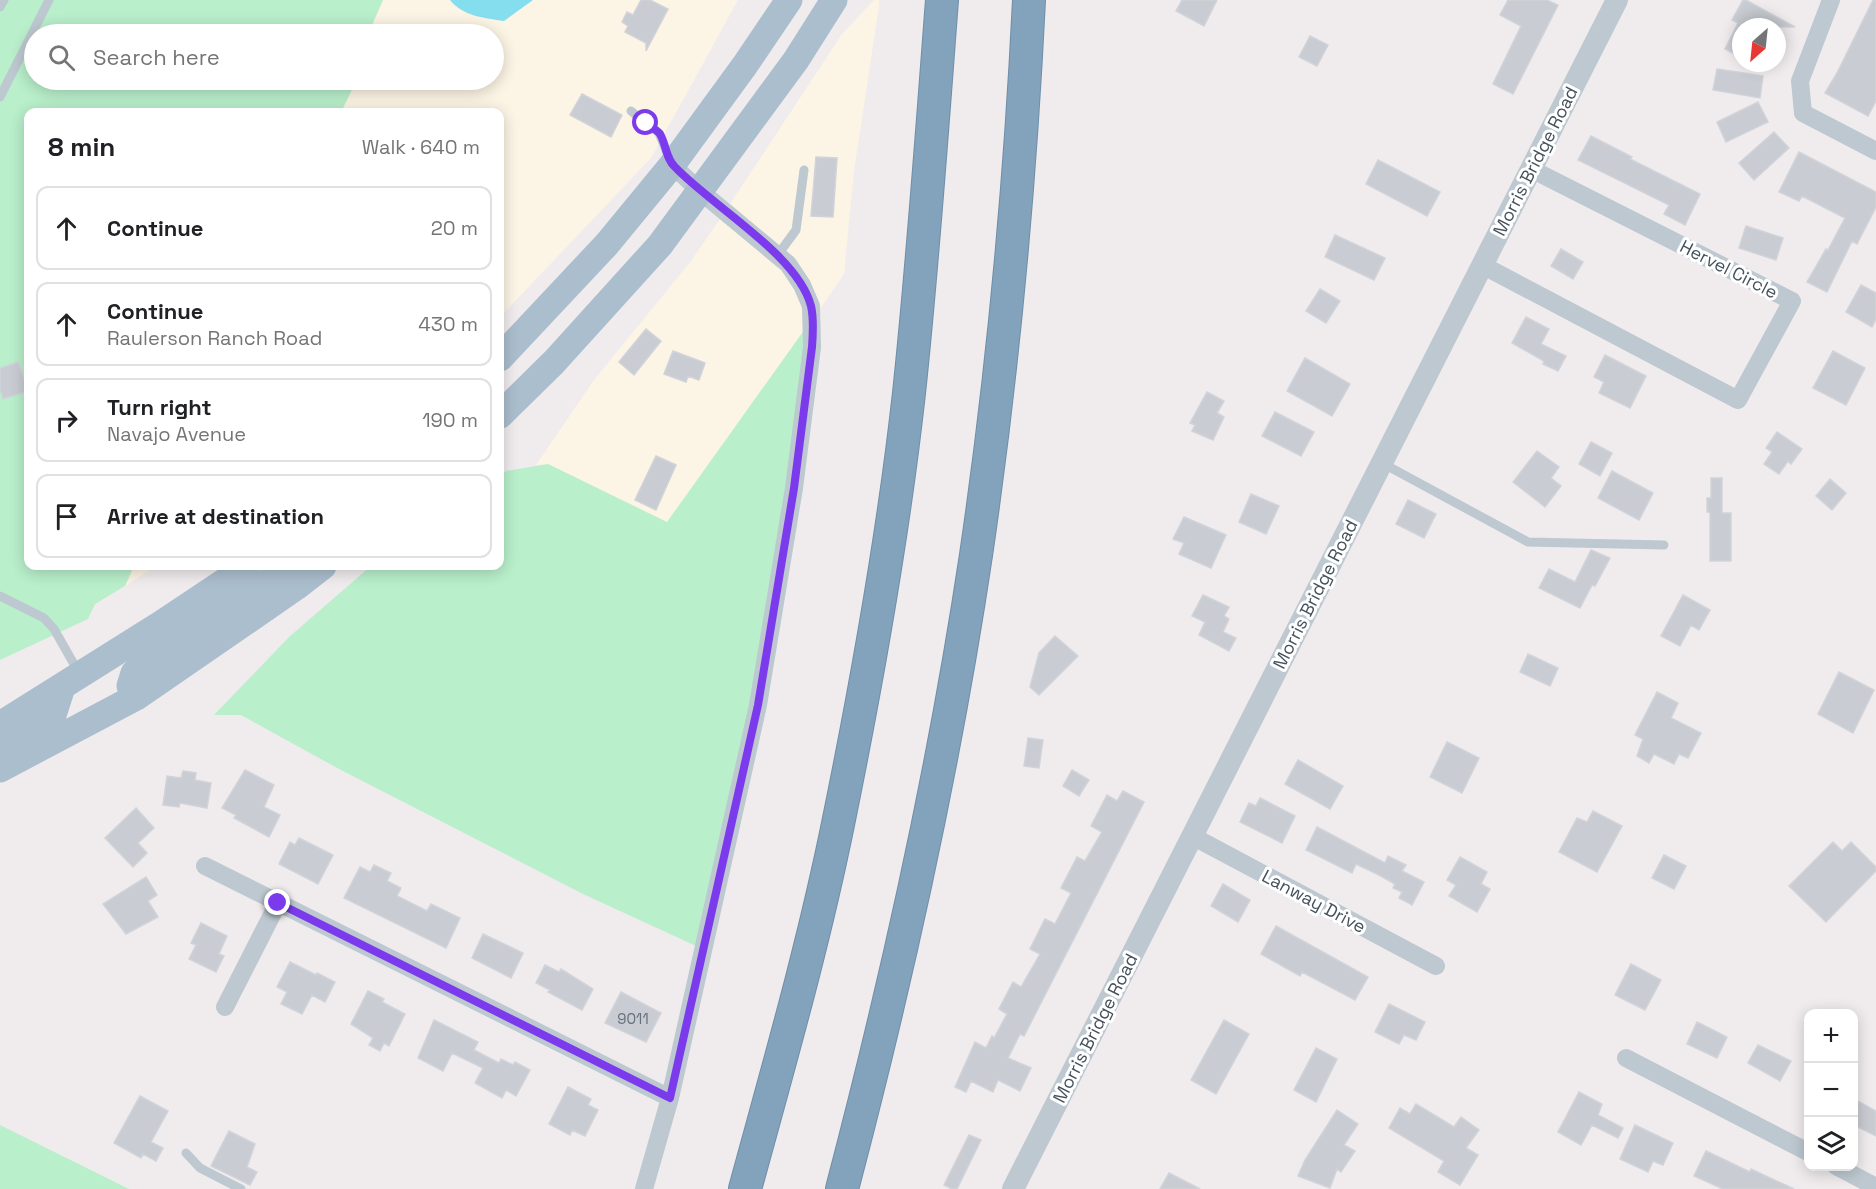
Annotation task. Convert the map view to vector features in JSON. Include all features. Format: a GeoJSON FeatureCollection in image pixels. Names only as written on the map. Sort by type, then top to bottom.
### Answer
{"type":"FeatureCollection","features":[{"type":"Feature","properties":{"kind":"highway"},"geometry":{"type":"LineString","coordinates":[[745,1189],[805,968],[837,826],[865,683],[908,397],[926,232],[942,0]]}},
{"type":"Feature","properties":{"kind":"highway"},"geometry":{"type":"LineString","coordinates":[[842,1189],[892,990],[917,879],[976,556],[1013,245],[1029,0]]}},
{"type":"Feature","properties":{"kind":"main road"},"geometry":{"type":"LineString","coordinates":[[504,354],[607,244],[672,165],[789,0]]}},
{"type":"Feature","properties":{"kind":"main road"},"geometry":{"type":"LineString","coordinates":[[504,411],[554,362],[660,245],[796,60],[834,0]]}},
{"type":"Feature","properties":{"kind":"main road"},"geometry":{"type":"LineString","coordinates":[[0,726],[242,570]]}},
{"type":"Feature","properties":{"kind":"main road"},"geometry":{"type":"LineString","coordinates":[[138,696],[130,686],[134,673],[284,570]]}},
{"type":"Feature","properties":{"kind":"main road"},"geometry":{"type":"LineString","coordinates":[[0,769],[138,696],[318,570]]}},
{"type":"Feature","properties":{"kind":"main road"},"geometry":{"type":"LineString","coordinates":[[0,745],[48,721],[71,681]]}},
{"type":"Feature","properties":{"kind":"street"},"geometry":{"type":"LineString","coordinates":[[1831,0],[1800,81],[1803,113],[1876,152]]}},
{"type":"Feature","properties":{"kind":"street","name":"Morris Bridge Road"},"geometry":{"type":"LineString","coordinates":[[1013,1189],[1531,169],[1612,2]]}},
{"type":"Feature","properties":{"kind":"street"},"geometry":{"type":"LineString","coordinates":[[644,1189],[670,1098],[758,705],[794,488],[812,347],[811,306],[802,285],[788,264],[700,192],[672,165]]}},
{"type":"Feature","properties":{"kind":"street","name":"Hervel Circle"},"geometry":{"type":"LineString","coordinates":[[1482,265],[1738,400],[1792,301],[1531,169]]}},
{"type":"Feature","properties":{"kind":"street","name":"Lanway Drive"},"geometry":{"type":"LineString","coordinates":[[1192,836],[1436,966]]}},
{"type":"Feature","properties":{"kind":"street"},"geometry":{"type":"LineString","coordinates":[[205,866],[670,1098]]}},
{"type":"Feature","properties":{"kind":"street"},"geometry":{"type":"LineString","coordinates":[[225,1007],[278,903]]}},
{"type":"Feature","properties":{"kind":"street"},"geometry":{"type":"LineString","coordinates":[[1626,1058],[1804,1149]]}},
{"type":"Feature","properties":{"kind":"street"},"geometry":{"type":"LineString","coordinates":[[1844,1171],[1876,1187]]}},
{"type":"Feature","properties":{"kind":"lane"},"geometry":{"type":"LineString","coordinates":[[0,7],[4,0]]}},
{"type":"Feature","properties":{"kind":"lane"},"geometry":{"type":"LineString","coordinates":[[37,24],[49,0]]}},
{"type":"Feature","properties":{"kind":"lane"},"geometry":{"type":"LineString","coordinates":[[0,97],[24,49]]}},
{"type":"Feature","properties":{"kind":"lane"},"geometry":{"type":"LineString","coordinates":[[631,111],[659,134],[672,165]]}},
{"type":"Feature","properties":{"kind":"lane"},"geometry":{"type":"LineString","coordinates":[[777,256],[796,230],[804,170]]}},
{"type":"Feature","properties":{"kind":"lane"},"geometry":{"type":"LineString","coordinates":[[1382,463],[1528,542],[1664,545]]}},
{"type":"Feature","properties":{"kind":"lane"},"geometry":{"type":"LineString","coordinates":[[0,596],[44,618],[54,629],[71,681]]}},
{"type":"Feature","properties":{"kind":"lane"},"geometry":{"type":"LineString","coordinates":[[186,1154],[200,1168],[241,1189]]}},
{"type":"Feature","properties":{"kind":"shaded area"},"geometry":{"type":"Polygon","coordinates":[[[383,0],[450,0],[454,5],[504,21],[533,0],[738,0],[651,158],[504,313],[504,108],[336,108],[344,90],[504,90],[504,24],[372,24],[383,0]]]}},
{"type":"Feature","properties":{"kind":"shaded area"},"geometry":{"type":"Polygon","coordinates":[[[874,0],[879,0],[879,6],[854,171],[844,274],[820,309],[795,259],[730,204],[842,34],[874,0]]]}},
{"type":"Feature","properties":{"kind":"shaded area"},"geometry":{"type":"Polygon","coordinates":[[[720,219],[782,271],[795,290],[803,309],[805,329],[667,523],[548,464],[536,465],[594,380],[691,261],[720,219]]]}},
{"type":"Feature","properties":{"kind":"shaded area"},"geometry":{"type":"Polygon","coordinates":[[[132,570],[150,570],[125,586],[132,570]]]}},
{"type":"Feature","properties":{"kind":"green space"},"geometry":{"type":"Polygon","coordinates":[[[0,0],[383,0],[372,24],[24,24],[24,90],[352,90],[343,108],[24,108],[24,570],[132,570],[125,586],[95,604],[88,619],[0,660],[0,0]]]}},
{"type":"Feature","properties":{"kind":"green space"},"geometry":{"type":"Polygon","coordinates":[[[805,329],[786,487],[750,705],[696,946],[583,894],[339,769],[241,715],[214,715],[289,637],[366,570],[504,570],[504,472],[506,471],[548,464],[667,522],[805,329]]]}},
{"type":"Feature","properties":{"kind":"green space"},"geometry":{"type":"Polygon","coordinates":[[[0,1125],[129,1189],[0,1189],[0,1125]]]}},
{"type":"Feature","properties":{"kind":"water"},"geometry":{"type":"Polygon","coordinates":[[[450,0],[533,0],[504,21],[467,13],[450,0]]]}},
{"type":"Feature","properties":{"kind":"building"},"geometry":{"type":"Polygon","coordinates":[[[641,0],[650,0],[668,9],[646,51],[646,43],[625,32],[628,26],[622,22],[627,12],[633,15],[641,0]]]}},
{"type":"Feature","properties":{"kind":"building"},"geometry":{"type":"Polygon","coordinates":[[[1182,0],[1217,0],[1204,26],[1176,11],[1182,0]]]}},
{"type":"Feature","properties":{"kind":"building"},"geometry":{"type":"Polygon","coordinates":[[[1508,0],[1547,0],[1558,5],[1513,94],[1493,84],[1521,26],[1500,15],[1508,0]]]}},
{"type":"Feature","properties":{"kind":"building"},"geometry":{"type":"Polygon","coordinates":[[[1743,0],[1746,0],[1779,18],[1733,18],[1743,0]]]}},
{"type":"Feature","properties":{"kind":"building"},"geometry":{"type":"Polygon","coordinates":[[[1873,0],[1876,0],[1876,101],[1868,116],[1825,93],[1873,0]]]}},
{"type":"Feature","properties":{"kind":"building"},"geometry":{"type":"Polygon","coordinates":[[[1732,35],[1732,52],[1725,49],[1732,35]]]}},
{"type":"Feature","properties":{"kind":"building"},"geometry":{"type":"Polygon","coordinates":[[[1310,36],[1328,45],[1317,66],[1299,57],[1310,36]]]}},
{"type":"Feature","properties":{"kind":"building"},"geometry":{"type":"Polygon","coordinates":[[[1717,69],[1763,76],[1760,98],[1713,90],[1717,69]]]}},
{"type":"Feature","properties":{"kind":"building"},"geometry":{"type":"Polygon","coordinates":[[[582,94],[622,115],[611,137],[570,115],[582,94]]]}},
{"type":"Feature","properties":{"kind":"building"},"geometry":{"type":"Polygon","coordinates":[[[1758,102],[1768,122],[1726,142],[1717,122],[1758,102]]]}},
{"type":"Feature","properties":{"kind":"building"},"geometry":{"type":"Polygon","coordinates":[[[1774,132],[1789,148],[1754,180],[1739,163],[1774,132]]]}},
{"type":"Feature","properties":{"kind":"building"},"geometry":{"type":"Polygon","coordinates":[[[1591,136],[1632,157],[1630,159],[1700,194],[1685,225],[1664,214],[1669,205],[1578,160],[1591,136]]]}},
{"type":"Feature","properties":{"kind":"building"},"geometry":{"type":"Polygon","coordinates":[[[1799,152],[1876,192],[1876,207],[1857,244],[1852,241],[1827,292],[1807,282],[1845,218],[1802,196],[1799,201],[1779,192],[1799,152]]]}},
{"type":"Feature","properties":{"kind":"building"},"geometry":{"type":"Polygon","coordinates":[[[816,157],[837,158],[833,217],[811,216],[816,157]]]}},
{"type":"Feature","properties":{"kind":"building"},"geometry":{"type":"Polygon","coordinates":[[[1378,160],[1440,192],[1427,216],[1366,184],[1378,160]]]}},
{"type":"Feature","properties":{"kind":"building"},"geometry":{"type":"Polygon","coordinates":[[[1746,226],[1783,238],[1776,260],[1739,248],[1746,226]]]}},
{"type":"Feature","properties":{"kind":"building"},"geometry":{"type":"Polygon","coordinates":[[[1335,235],[1385,258],[1374,280],[1325,257],[1335,235]]]}},
{"type":"Feature","properties":{"kind":"building"},"geometry":{"type":"Polygon","coordinates":[[[1561,249],[1583,262],[1573,279],[1551,266],[1561,249]]]}},
{"type":"Feature","properties":{"kind":"building"},"geometry":{"type":"Polygon","coordinates":[[[1861,285],[1876,293],[1876,319],[1872,327],[1846,312],[1861,285]]]}},
{"type":"Feature","properties":{"kind":"building"},"geometry":{"type":"Polygon","coordinates":[[[1320,289],[1340,301],[1326,323],[1306,311],[1320,289]]]}},
{"type":"Feature","properties":{"kind":"building"},"geometry":{"type":"Polygon","coordinates":[[[1526,317],[1549,329],[1541,344],[1566,356],[1558,371],[1543,364],[1544,361],[1512,343],[1526,317]]]}},
{"type":"Feature","properties":{"kind":"building"},"geometry":{"type":"Polygon","coordinates":[[[646,329],[661,341],[634,375],[619,362],[646,329]]]}},
{"type":"Feature","properties":{"kind":"building"},"geometry":{"type":"Polygon","coordinates":[[[673,351],[705,363],[699,380],[688,376],[686,382],[664,374],[673,351]]]}},
{"type":"Feature","properties":{"kind":"building"},"geometry":{"type":"Polygon","coordinates":[[[1833,351],[1865,368],[1846,405],[1813,388],[1833,351]]]}},
{"type":"Feature","properties":{"kind":"building"},"geometry":{"type":"Polygon","coordinates":[[[1605,355],[1646,376],[1630,408],[1599,393],[1604,382],[1594,377],[1605,355]]]}},
{"type":"Feature","properties":{"kind":"building"},"geometry":{"type":"Polygon","coordinates":[[[1305,358],[1350,384],[1332,416],[1287,391],[1305,358]]]}},
{"type":"Feature","properties":{"kind":"building"},"geometry":{"type":"Polygon","coordinates":[[[18,362],[24,379],[24,392],[3,399],[0,389],[0,368],[18,362]]]}},
{"type":"Feature","properties":{"kind":"building"},"geometry":{"type":"Polygon","coordinates":[[[1207,392],[1224,401],[1217,413],[1224,417],[1213,440],[1192,431],[1195,425],[1190,423],[1207,392]]]}},
{"type":"Feature","properties":{"kind":"building"},"geometry":{"type":"Polygon","coordinates":[[[1275,412],[1314,432],[1301,456],[1262,436],[1275,412]]]}},
{"type":"Feature","properties":{"kind":"building"},"geometry":{"type":"Polygon","coordinates":[[[1777,432],[1802,449],[1791,464],[1788,461],[1779,474],[1764,464],[1772,452],[1766,448],[1777,432]]]}},
{"type":"Feature","properties":{"kind":"building"},"geometry":{"type":"Polygon","coordinates":[[[1591,442],[1612,453],[1600,476],[1579,464],[1591,442]]]}},
{"type":"Feature","properties":{"kind":"building"},"geometry":{"type":"Polygon","coordinates":[[[1537,451],[1559,467],[1551,478],[1561,486],[1545,507],[1513,482],[1537,451]]]}},
{"type":"Feature","properties":{"kind":"building"},"geometry":{"type":"Polygon","coordinates":[[[656,456],[676,465],[656,510],[635,500],[656,456]]]}},
{"type":"Feature","properties":{"kind":"building"},"geometry":{"type":"Polygon","coordinates":[[[1612,471],[1653,493],[1639,520],[1598,498],[1612,471]]]}},
{"type":"Feature","properties":{"kind":"building"},"geometry":{"type":"Polygon","coordinates":[[[1711,478],[1722,478],[1722,513],[1731,513],[1731,561],[1710,561],[1710,512],[1707,512],[1707,498],[1711,498],[1711,478]]]}},
{"type":"Feature","properties":{"kind":"building"},"geometry":{"type":"Polygon","coordinates":[[[1830,479],[1846,493],[1832,510],[1816,496],[1830,479]]]}},
{"type":"Feature","properties":{"kind":"building"},"geometry":{"type":"Polygon","coordinates":[[[1251,494],[1279,506],[1266,534],[1239,522],[1251,494]]]}},
{"type":"Feature","properties":{"kind":"building"},"geometry":{"type":"Polygon","coordinates":[[[1408,500],[1436,514],[1424,538],[1396,524],[1408,500]]]}},
{"type":"Feature","properties":{"kind":"building"},"geometry":{"type":"Polygon","coordinates":[[[1184,517],[1226,535],[1211,568],[1179,554],[1184,543],[1173,539],[1184,517]]]}},
{"type":"Feature","properties":{"kind":"building"},"geometry":{"type":"Polygon","coordinates":[[[1591,550],[1610,558],[1580,608],[1539,588],[1549,569],[1575,582],[1591,550]]]}},
{"type":"Feature","properties":{"kind":"building"},"geometry":{"type":"Polygon","coordinates":[[[1203,595],[1229,607],[1224,616],[1229,619],[1223,632],[1236,638],[1229,651],[1199,635],[1205,622],[1192,616],[1203,595]]]}},
{"type":"Feature","properties":{"kind":"building"},"geometry":{"type":"Polygon","coordinates":[[[1683,595],[1710,610],[1699,630],[1691,625],[1680,646],[1661,636],[1683,595]]]}},
{"type":"Feature","properties":{"kind":"building"},"geometry":{"type":"Polygon","coordinates":[[[1055,636],[1078,656],[1039,695],[1030,687],[1039,653],[1055,636]]]}},
{"type":"Feature","properties":{"kind":"building"},"geometry":{"type":"Polygon","coordinates":[[[1528,654],[1558,668],[1550,686],[1520,672],[1528,654]]]}},
{"type":"Feature","properties":{"kind":"building"},"geometry":{"type":"Polygon","coordinates":[[[1839,672],[1874,690],[1853,733],[1818,714],[1839,672]]]}},
{"type":"Feature","properties":{"kind":"building"},"geometry":{"type":"Polygon","coordinates":[[[1657,692],[1678,703],[1671,718],[1701,733],[1688,758],[1679,754],[1674,764],[1654,754],[1649,763],[1637,756],[1643,739],[1635,735],[1657,692]]]}},
{"type":"Feature","properties":{"kind":"building"},"geometry":{"type":"Polygon","coordinates":[[[1028,738],[1043,740],[1039,768],[1024,766],[1028,738]]]}},
{"type":"Feature","properties":{"kind":"building"},"geometry":{"type":"Polygon","coordinates":[[[1447,742],[1479,758],[1462,793],[1430,777],[1447,742]]]}},
{"type":"Feature","properties":{"kind":"building"},"geometry":{"type":"Polygon","coordinates":[[[1298,760],[1343,786],[1330,809],[1285,784],[1298,760]]]}},
{"type":"Feature","properties":{"kind":"building"},"geometry":{"type":"Polygon","coordinates":[[[245,770],[274,785],[264,807],[280,815],[269,837],[234,818],[236,815],[222,808],[245,770]]]}},
{"type":"Feature","properties":{"kind":"building"},"geometry":{"type":"Polygon","coordinates":[[[1072,770],[1089,780],[1079,796],[1063,786],[1072,770]]]}},
{"type":"Feature","properties":{"kind":"building"},"geometry":{"type":"Polygon","coordinates":[[[183,771],[196,773],[195,780],[211,783],[207,808],[180,803],[179,807],[163,805],[167,776],[181,778],[183,771]]]}},
{"type":"Feature","properties":{"kind":"building"},"geometry":{"type":"Polygon","coordinates":[[[1123,791],[1144,802],[1024,1036],[1020,1034],[1008,1058],[1031,1068],[1020,1091],[998,1080],[993,1092],[971,1081],[966,1092],[955,1087],[975,1042],[986,1048],[992,1036],[994,1038],[1007,1014],[999,1009],[1013,982],[1021,987],[1040,954],[1030,949],[1045,919],[1055,924],[1071,893],[1061,888],[1077,857],[1085,861],[1102,832],[1091,826],[1107,795],[1117,801],[1123,791]]]}},
{"type":"Feature","properties":{"kind":"building"},"geometry":{"type":"Polygon","coordinates":[[[1260,798],[1295,816],[1282,843],[1240,822],[1249,803],[1256,806],[1260,798]]]}},
{"type":"Feature","properties":{"kind":"building"},"geometry":{"type":"Polygon","coordinates":[[[136,808],[154,828],[138,843],[147,853],[133,867],[105,838],[136,808]]]}},
{"type":"Feature","properties":{"kind":"building"},"geometry":{"type":"Polygon","coordinates":[[[1593,811],[1622,826],[1597,872],[1559,852],[1577,818],[1587,822],[1593,811]]]}},
{"type":"Feature","properties":{"kind":"building"},"geometry":{"type":"Polygon","coordinates":[[[1317,827],[1385,863],[1388,856],[1406,865],[1402,871],[1424,882],[1412,905],[1399,898],[1402,892],[1393,888],[1395,884],[1379,875],[1356,864],[1352,873],[1306,850],[1317,827]]]}},
{"type":"Feature","properties":{"kind":"building"},"geometry":{"type":"Polygon","coordinates":[[[299,838],[333,855],[318,884],[279,864],[290,842],[295,845],[299,838]]]}},
{"type":"Feature","properties":{"kind":"building"},"geometry":{"type":"Polygon","coordinates":[[[1833,842],[1842,851],[1851,842],[1876,867],[1876,871],[1826,922],[1789,886],[1833,842]]]}},
{"type":"Feature","properties":{"kind":"building"},"geometry":{"type":"Polygon","coordinates":[[[1664,855],[1686,866],[1674,889],[1652,878],[1664,855]]]}},
{"type":"Feature","properties":{"kind":"building"},"geometry":{"type":"Polygon","coordinates":[[[1460,857],[1487,872],[1481,884],[1490,889],[1477,912],[1449,896],[1456,885],[1447,880],[1460,857]]]}},
{"type":"Feature","properties":{"kind":"building"},"geometry":{"type":"Polygon","coordinates":[[[374,865],[391,873],[387,881],[401,888],[397,896],[427,911],[431,904],[460,918],[446,948],[344,898],[360,867],[370,872],[374,865]]]}},
{"type":"Feature","properties":{"kind":"building"},"geometry":{"type":"Polygon","coordinates":[[[146,877],[157,895],[148,901],[158,917],[126,934],[103,904],[146,877]]]}},
{"type":"Feature","properties":{"kind":"building"},"geometry":{"type":"Polygon","coordinates":[[[1223,884],[1250,900],[1238,922],[1211,906],[1223,884]]]}},
{"type":"Feature","properties":{"kind":"building"},"geometry":{"type":"Polygon","coordinates":[[[201,923],[227,936],[219,954],[224,956],[216,972],[189,959],[196,945],[191,943],[201,923]]]}},
{"type":"Feature","properties":{"kind":"building"},"geometry":{"type":"Polygon","coordinates":[[[1276,926],[1368,977],[1355,1000],[1302,972],[1300,976],[1261,954],[1276,926]]]}},
{"type":"Feature","properties":{"kind":"building"},"geometry":{"type":"Polygon","coordinates":[[[483,934],[523,953],[511,978],[472,958],[483,934]]]}},
{"type":"Feature","properties":{"kind":"building"},"geometry":{"type":"Polygon","coordinates":[[[290,962],[335,982],[325,1002],[312,995],[302,1014],[281,1004],[287,992],[277,987],[290,962]]]}},
{"type":"Feature","properties":{"kind":"building"},"geometry":{"type":"Polygon","coordinates":[[[1631,964],[1661,980],[1645,1010],[1615,995],[1631,964]]]}},
{"type":"Feature","properties":{"kind":"building"},"geometry":{"type":"Polygon","coordinates":[[[545,965],[559,972],[561,969],[593,989],[582,1010],[536,983],[545,965]]]}},
{"type":"Feature","properties":{"kind":"building"},"geometry":{"type":"Polygon","coordinates":[[[368,991],[384,999],[382,1002],[405,1014],[389,1046],[384,1043],[380,1051],[369,1045],[373,1038],[351,1024],[368,991]]]}},
{"type":"Feature","properties":{"kind":"building"},"geometry":{"type":"Polygon","coordinates":[[[621,992],[661,1013],[646,1042],[605,1023],[621,992]]]}},
{"type":"Feature","properties":{"kind":"building"},"geometry":{"type":"Polygon","coordinates":[[[1389,1004],[1425,1022],[1416,1040],[1404,1035],[1399,1044],[1375,1032],[1389,1004]]]}},
{"type":"Feature","properties":{"kind":"building"},"geometry":{"type":"Polygon","coordinates":[[[434,1020],[478,1042],[474,1050],[499,1063],[501,1059],[513,1065],[515,1062],[530,1070],[516,1096],[506,1090],[502,1098],[475,1083],[483,1068],[452,1053],[443,1071],[418,1058],[434,1020]]]}},
{"type":"Feature","properties":{"kind":"building"},"geometry":{"type":"Polygon","coordinates":[[[1224,1020],[1249,1034],[1216,1094],[1191,1080],[1224,1020]]]}},
{"type":"Feature","properties":{"kind":"building"},"geometry":{"type":"Polygon","coordinates":[[[1697,1022],[1727,1037],[1717,1058],[1687,1044],[1697,1022]]]}},
{"type":"Feature","properties":{"kind":"building"},"geometry":{"type":"Polygon","coordinates":[[[1758,1045],[1791,1061],[1780,1081],[1748,1063],[1758,1045]]]}},
{"type":"Feature","properties":{"kind":"building"},"geometry":{"type":"Polygon","coordinates":[[[1316,1048],[1337,1059],[1316,1102],[1294,1090],[1316,1048]]]}},
{"type":"Feature","properties":{"kind":"building"},"geometry":{"type":"Polygon","coordinates":[[[568,1087],[591,1099],[588,1105],[598,1110],[585,1136],[572,1130],[570,1135],[549,1124],[568,1087]]]}},
{"type":"Feature","properties":{"kind":"building"},"geometry":{"type":"Polygon","coordinates":[[[1579,1092],[1602,1104],[1598,1115],[1623,1128],[1618,1138],[1592,1125],[1581,1145],[1558,1132],[1579,1092]]]}},
{"type":"Feature","properties":{"kind":"building"},"geometry":{"type":"Polygon","coordinates":[[[140,1096],[168,1111],[151,1142],[163,1148],[156,1161],[143,1154],[141,1158],[114,1143],[140,1096]]]}},
{"type":"Feature","properties":{"kind":"building"},"geometry":{"type":"Polygon","coordinates":[[[1858,1101],[1876,1111],[1876,1136],[1858,1127],[1858,1101]]]}},
{"type":"Feature","properties":{"kind":"building"},"geometry":{"type":"Polygon","coordinates":[[[1416,1104],[1454,1127],[1461,1117],[1479,1130],[1466,1148],[1478,1155],[1460,1185],[1438,1172],[1444,1161],[1389,1128],[1400,1108],[1410,1114],[1416,1104]]]}},
{"type":"Feature","properties":{"kind":"building"},"geometry":{"type":"Polygon","coordinates":[[[1337,1110],[1358,1124],[1344,1145],[1355,1151],[1341,1172],[1337,1169],[1330,1188],[1298,1176],[1305,1160],[1337,1110]]]}},
{"type":"Feature","properties":{"kind":"building"},"geometry":{"type":"Polygon","coordinates":[[[1635,1125],[1673,1143],[1663,1165],[1653,1161],[1648,1172],[1620,1159],[1635,1125]]]}},
{"type":"Feature","properties":{"kind":"building"},"geometry":{"type":"Polygon","coordinates":[[[229,1131],[255,1144],[247,1167],[257,1172],[250,1185],[211,1166],[229,1131]]]}},
{"type":"Feature","properties":{"kind":"building"},"geometry":{"type":"Polygon","coordinates":[[[969,1135],[981,1140],[957,1189],[952,1189],[944,1185],[969,1135]]]}},
{"type":"Feature","properties":{"kind":"building"},"geometry":{"type":"Polygon","coordinates":[[[1706,1151],[1750,1172],[1751,1169],[1794,1189],[1723,1189],[1694,1176],[1706,1151]]]}},
{"type":"Feature","properties":{"kind":"building"},"geometry":{"type":"Polygon","coordinates":[[[1169,1173],[1200,1189],[1160,1189],[1169,1173]]]}},
{"type":"Feature","properties":{"kind":"route"},"geometry":{"type":"LineString","coordinates":[[278,903],[670,1098],[758,705],[794,488],[813,327],[811,306],[802,285],[788,264],[700,192],[672,165],[659,134],[646,123]]}}]}
